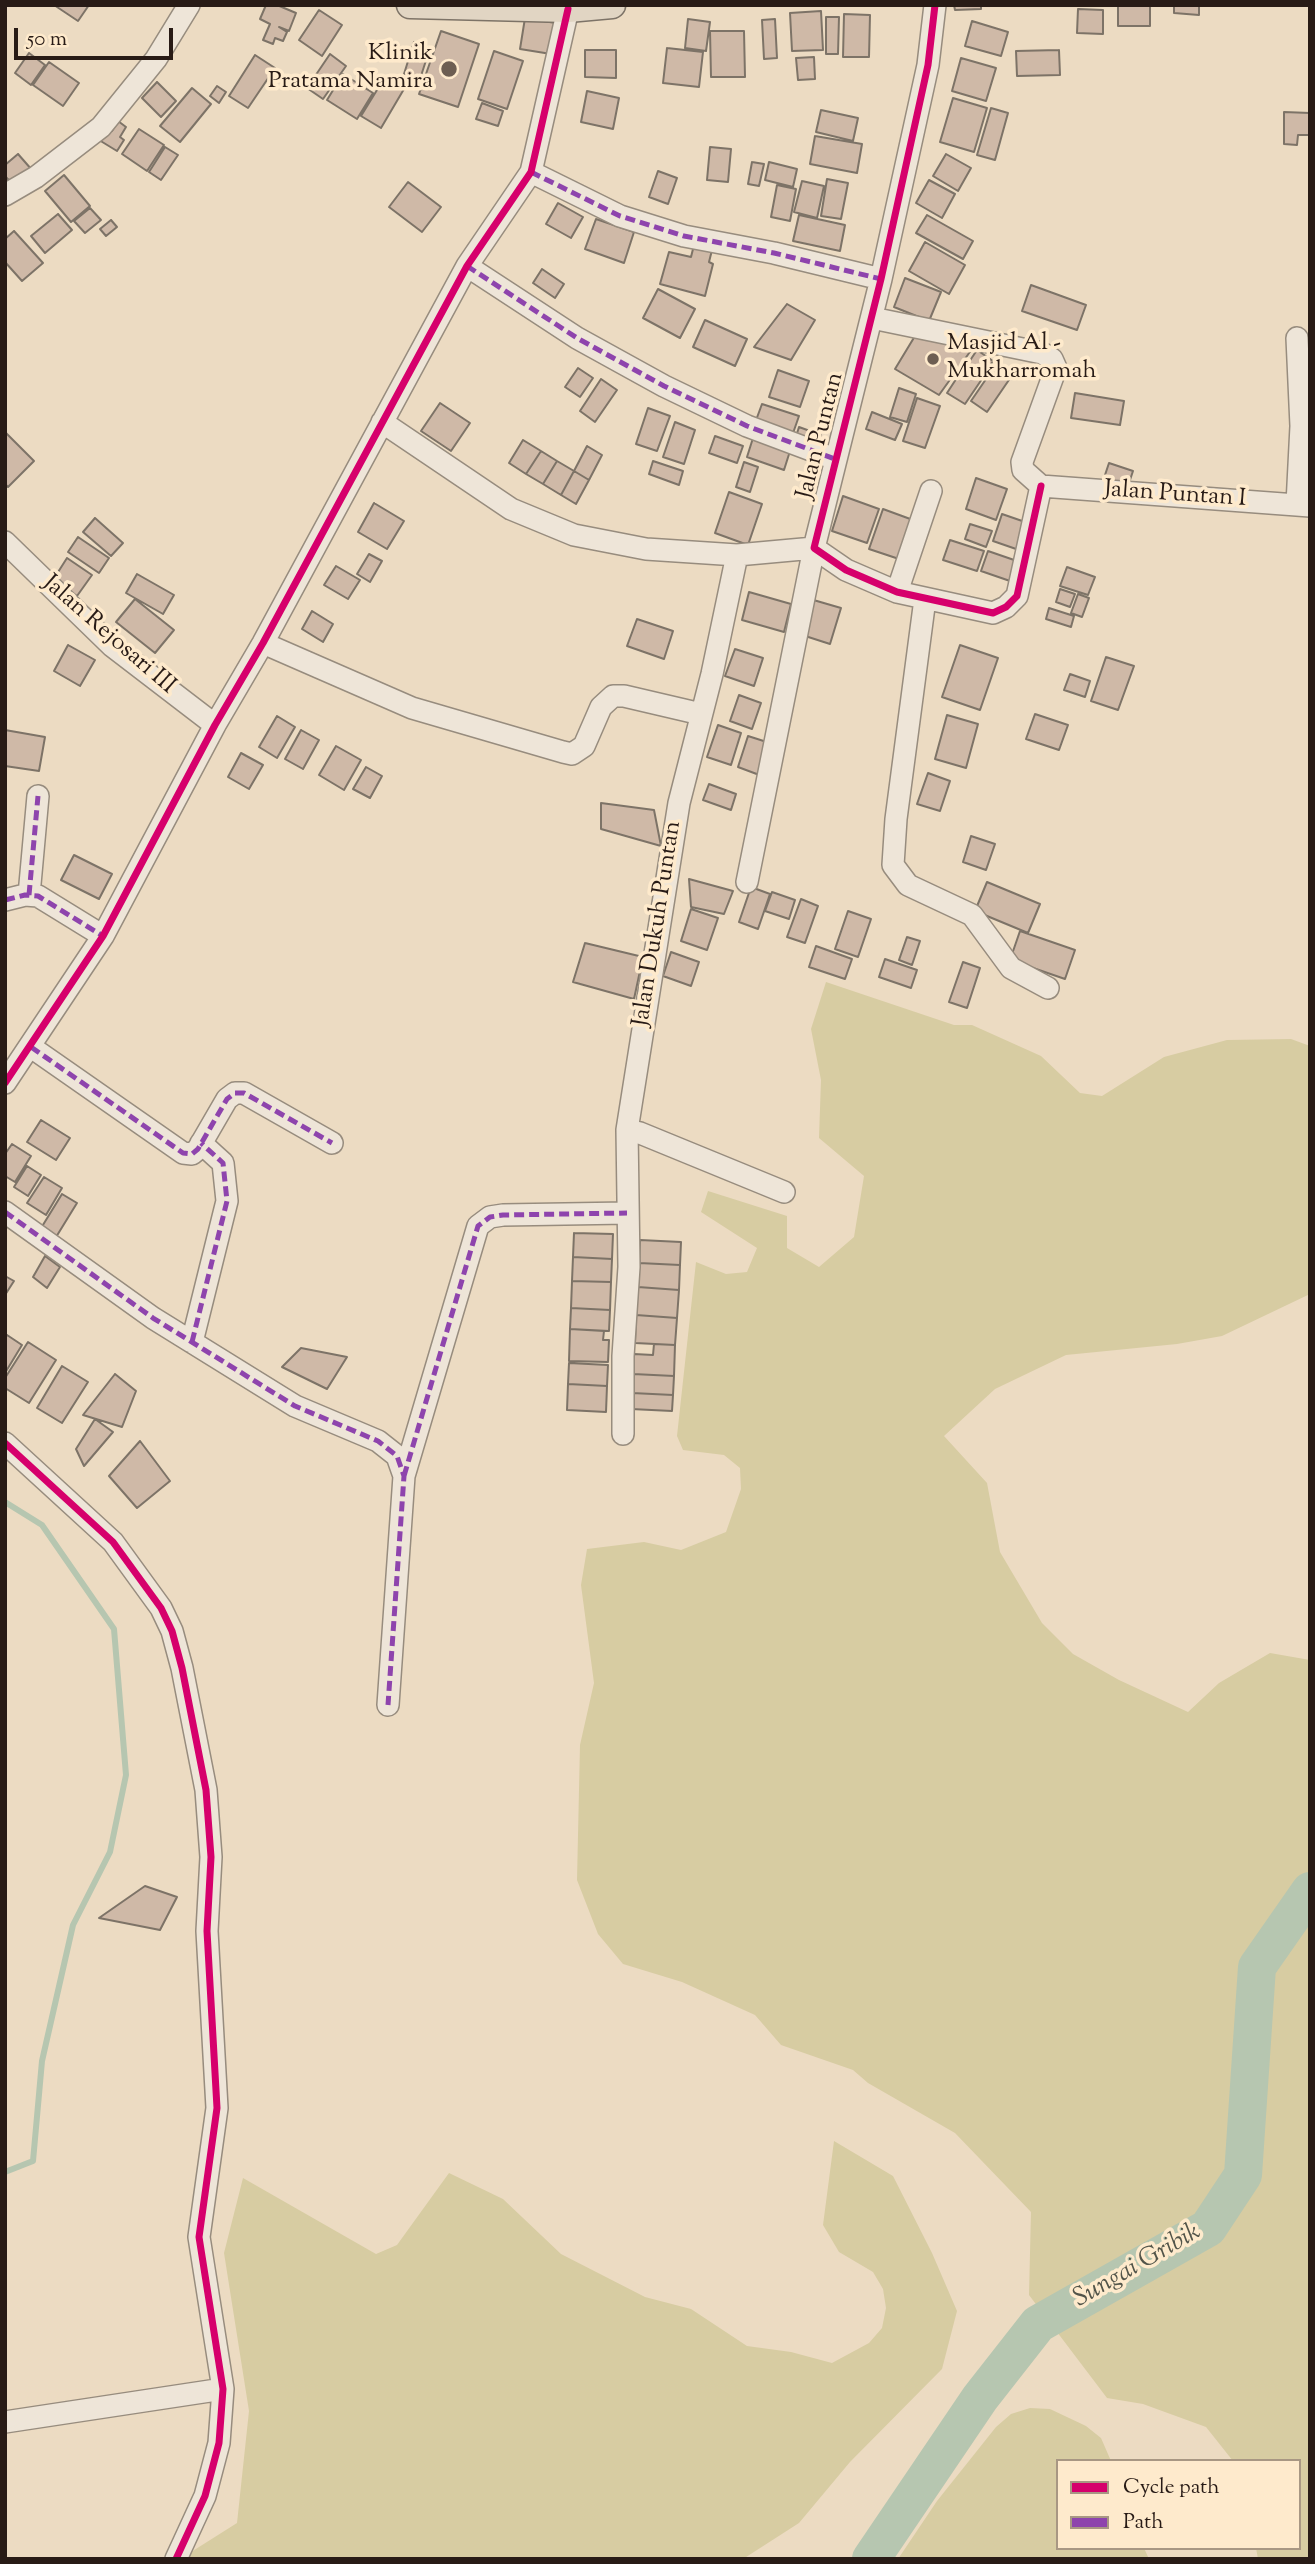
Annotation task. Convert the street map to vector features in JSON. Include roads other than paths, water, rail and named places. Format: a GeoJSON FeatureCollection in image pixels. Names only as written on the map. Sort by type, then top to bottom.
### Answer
{"type":"FeatureCollection","features":[{"type":"Feature","properties":{"kind":"main road"},"geometry":{"type":"LineString","coordinates":[[410,5],[568,9],[612,5]]}},
{"type":"Feature","properties":{"kind":"street"},"geometry":{"type":"LineString","coordinates":[[5,195],[36,177],[102,127],[156,60],[189,5]]}},
{"type":"Feature","properties":{"kind":"street","name":"Jalan Puntan"},"geometry":{"type":"LineString","coordinates":[[747,882],[814,548],[872,318],[928,65],[935,5]]}},
{"type":"Feature","properties":{"kind":"street"},"geometry":{"type":"LineString","coordinates":[[5,1083],[32,1047],[103,936],[215,725],[263,643],[467,266],[531,172],[568,9]]}},
{"type":"Feature","properties":{"kind":"street"},"geometry":{"type":"LineString","coordinates":[[531,172],[621,216],[684,236],[774,253],[881,279]]}},
{"type":"Feature","properties":{"kind":"street"},"geometry":{"type":"LineString","coordinates":[[467,266],[577,338],[664,386],[747,426],[835,459]]}},
{"type":"Feature","properties":{"kind":"street"},"geometry":{"type":"LineString","coordinates":[[383,422],[511,509],[573,536],[646,549],[737,555],[814,548],[846,570],[897,592],[993,613],[1006,607],[1017,596],[1023,579],[1041,486],[1023,470],[1022,462],[1056,368],[1052,359],[1042,353],[872,318]]}},
{"type":"Feature","properties":{"kind":"street"},"geometry":{"type":"LineString","coordinates":[[1297,338],[1303,505]]}},
{"type":"Feature","properties":{"kind":"street","name":"Jalan Puntan I"},"geometry":{"type":"LineString","coordinates":[[1041,486],[1303,505]]}},
{"type":"Feature","properties":{"kind":"street"},"geometry":{"type":"LineString","coordinates":[[897,592],[931,491]]}},
{"type":"Feature","properties":{"kind":"street","name":"Jalan Rejosari III"},"geometry":{"type":"LineString","coordinates":[[5,542],[111,646],[215,725]]}},
{"type":"Feature","properties":{"kind":"street","name":"Jalan Dukuh Puntan"},"geometry":{"type":"LineString","coordinates":[[623,1434],[623,1356],[629,1267],[627,1130],[676,816],[737,555]]}},
{"type":"Feature","properties":{"kind":"street"},"geometry":{"type":"LineString","coordinates":[[925,600],[896,818],[893,864],[908,885],[972,915],[1011,968],[1048,988]]}},
{"type":"Feature","properties":{"kind":"street"},"geometry":{"type":"LineString","coordinates":[[263,643],[412,708],[572,754],[584,746],[601,707],[613,696],[624,696],[701,714]]}},
{"type":"Feature","properties":{"kind":"street"},"geometry":{"type":"LineString","coordinates":[[29,895],[38,796]]}},
{"type":"Feature","properties":{"kind":"street"},"geometry":{"type":"LineString","coordinates":[[5,900],[29,895],[52,902],[103,936]]}},
{"type":"Feature","properties":{"kind":"street"},"geometry":{"type":"LineString","coordinates":[[32,1047],[183,1153],[192,1154],[235,1093],[244,1093],[332,1143]]}},
{"type":"Feature","properties":{"kind":"street"},"geometry":{"type":"LineString","coordinates":[[627,1130],[784,1192]]}},
{"type":"Feature","properties":{"kind":"street"},"geometry":{"type":"LineString","coordinates":[[192,1342],[227,1201],[223,1163],[201,1143]]}},
{"type":"Feature","properties":{"kind":"street"},"geometry":{"type":"LineString","coordinates":[[5,1212],[192,1342],[295,1406],[378,1441],[397,1456],[404,1476]]}},
{"type":"Feature","properties":{"kind":"street"},"geometry":{"type":"LineString","coordinates":[[388,1705],[404,1476],[478,1226],[490,1217],[503,1215],[627,1213]]}},
{"type":"Feature","properties":{"kind":"street"},"geometry":{"type":"LineString","coordinates":[[5,1443],[113,1542],[146,1584],[172,1631],[206,1790],[211,1857],[207,1931],[217,2108],[199,2237],[223,2389],[219,2443],[205,2496],[176,2559]]}},
{"type":"Feature","properties":{"kind":"street"},"geometry":{"type":"LineString","coordinates":[[5,2422],[223,2389]]}},
{"type":"Feature","properties":{"kind":"waterway"},"geometry":{"type":"LineString","coordinates":[[5,1502],[42,1525],[114,1629],[126,1775],[110,1852],[73,1925],[42,2061],[33,2161],[5,2172]]}},
{"type":"Feature","properties":{"kind":"waterway","name":"Sungai Gribik"},"geometry":{"type":"LineString","coordinates":[[871,2559],[980,2398],[1038,2324],[1208,2228],[1243,2175],[1257,1967],[1310,1891]]}},
{"type":"Feature","properties":{"kind":"place","name":"Klinik Pratama Namira"},"geometry":{"type":"Point","coordinates":[449,69]}},
{"type":"Feature","properties":{"kind":"place","name":"Masjid Al - Mukharromah"},"geometry":{"type":"Point","coordinates":[933,359]}}]}
